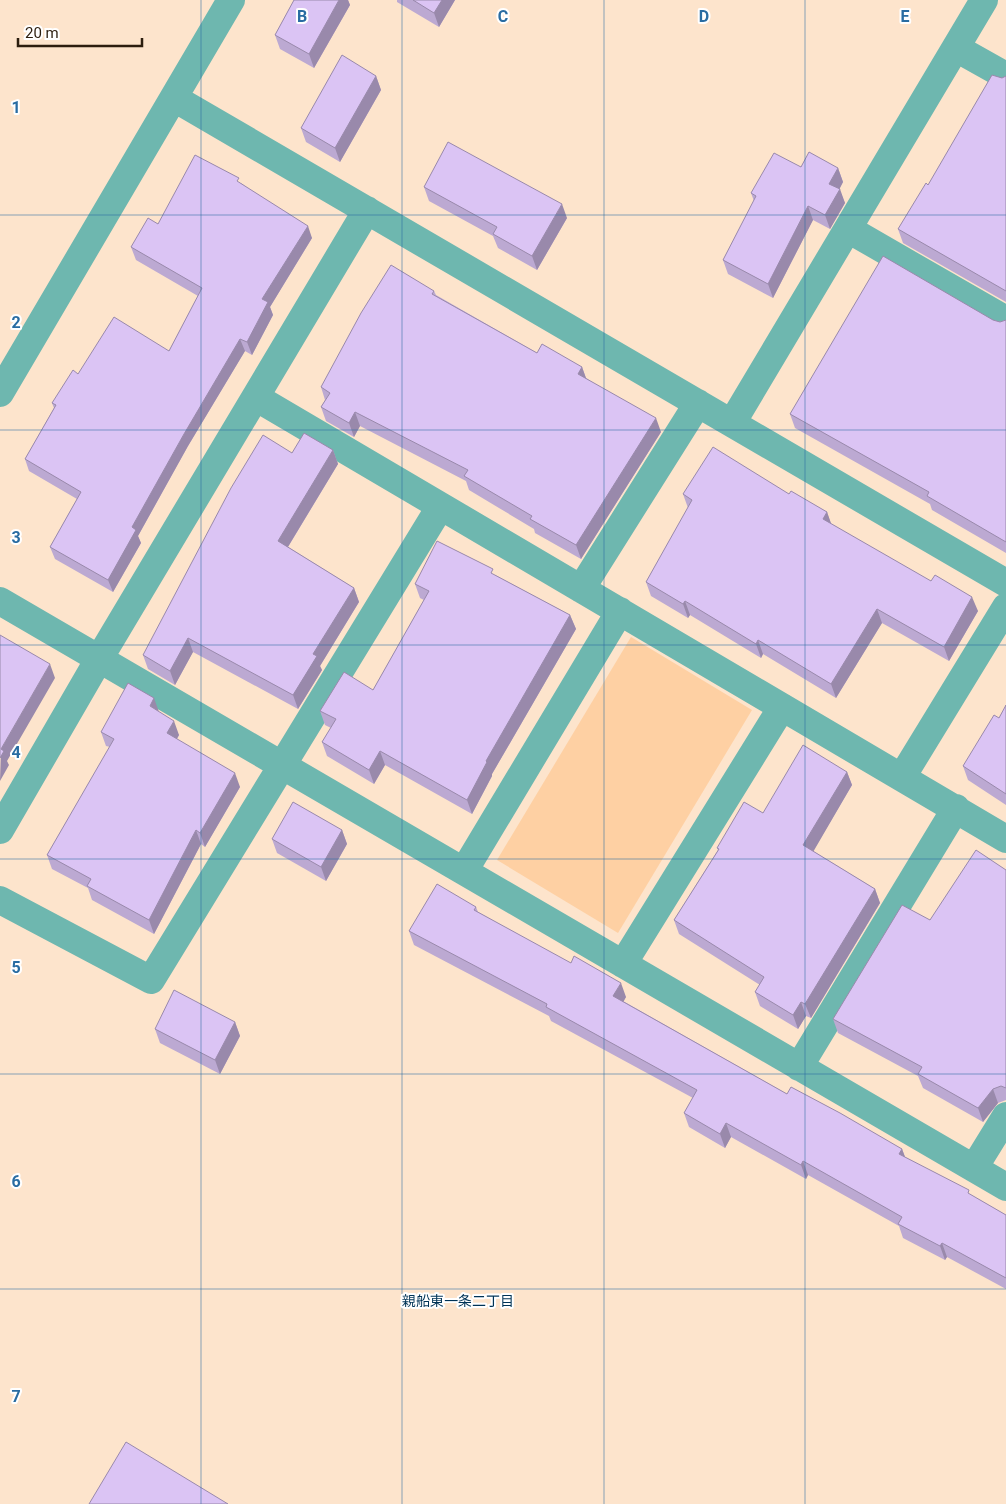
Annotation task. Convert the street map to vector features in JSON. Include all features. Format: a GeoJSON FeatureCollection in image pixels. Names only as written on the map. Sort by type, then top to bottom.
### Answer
{"type":"FeatureCollection","features":[{"type":"Feature","properties":{"kind":"street"},"geometry":{"type":"LineString","coordinates":[[0,393],[231,0]]}},
{"type":"Feature","properties":{"kind":"street"},"geometry":{"type":"LineString","coordinates":[[732,423],[984,0]]}},
{"type":"Feature","properties":{"kind":"street"},"geometry":{"type":"LineString","coordinates":[[956,48],[1006,76]]}},
{"type":"Feature","properties":{"kind":"street"},"geometry":{"type":"LineString","coordinates":[[174,98],[1006,583]]}},
{"type":"Feature","properties":{"kind":"street"},"geometry":{"type":"LineString","coordinates":[[0,830],[99,659],[257,398],[367,210]]}},
{"type":"Feature","properties":{"kind":"street"},"geometry":{"type":"LineString","coordinates":[[848,229],[1006,320]]}},
{"type":"Feature","properties":{"kind":"street"},"geometry":{"type":"LineString","coordinates":[[257,398],[1006,839]]}},
{"type":"Feature","properties":{"kind":"street"},"geometry":{"type":"LineString","coordinates":[[581,589],[698,403]]}},
{"type":"Feature","properties":{"kind":"street"},"geometry":{"type":"LineString","coordinates":[[0,900],[152,980],[440,507]]}},
{"type":"Feature","properties":{"kind":"street"},"geometry":{"type":"LineString","coordinates":[[0,602],[1006,1187]]}},
{"type":"Feature","properties":{"kind":"street"},"geometry":{"type":"LineString","coordinates":[[902,777],[1006,607]]}},
{"type":"Feature","properties":{"kind":"street"},"geometry":{"type":"LineString","coordinates":[[464,871],[620,611]]}},
{"type":"Feature","properties":{"kind":"street"},"geometry":{"type":"LineString","coordinates":[[623,964],[782,707]]}},
{"type":"Feature","properties":{"kind":"street"},"geometry":{"type":"LineString","coordinates":[[799,1067],[956,808]]}},
{"type":"Feature","properties":{"kind":"street"},"geometry":{"type":"LineString","coordinates":[[974,1168],[1006,1116]]}},
{"type":"Feature","properties":{"kind":"shaded area"},"geometry":{"type":"Polygon","coordinates":[[[631,637],[752,710],[618,933],[497,860],[631,637]]]}},
{"type":"Feature","properties":{"kind":"building"},"geometry":{"type":"Polygon","coordinates":[[[294,0],[339,0],[309,54],[275,35],[294,0]]]}},
{"type":"Feature","properties":{"kind":"building"},"geometry":{"type":"Polygon","coordinates":[[[413,0],[442,0],[434,13],[413,0]]]}},
{"type":"Feature","properties":{"kind":"building"},"geometry":{"type":"Polygon","coordinates":[[[342,55],[376,76],[335,148],[301,128],[342,55]]]}},
{"type":"Feature","properties":{"kind":"building"},"geometry":{"type":"Polygon","coordinates":[[[992,75],[1002,78],[1006,76],[1006,291],[898,229],[926,183],[928,185],[992,75]]]}},
{"type":"Feature","properties":{"kind":"building"},"geometry":{"type":"Polygon","coordinates":[[[448,142],[562,204],[532,256],[493,234],[497,227],[424,187],[448,142]]]}},
{"type":"Feature","properties":{"kind":"building"},"geometry":{"type":"Polygon","coordinates":[[[809,152],[838,168],[829,184],[840,189],[825,215],[808,206],[768,284],[723,260],[756,196],[751,193],[774,153],[801,167],[809,152]]]}},
{"type":"Feature","properties":{"kind":"building"},"geometry":{"type":"Polygon","coordinates":[[[195,155],[239,178],[237,181],[308,226],[262,299],[268,302],[247,342],[240,339],[184,434],[132,527],[136,530],[108,580],[50,547],[81,492],[25,459],[56,405],[52,403],[73,370],[78,374],[114,317],[169,351],[202,288],[131,247],[148,218],[158,224],[195,155]]]}},
{"type":"Feature","properties":{"kind":"building"},"geometry":{"type":"Polygon","coordinates":[[[883,256],[993,320],[1000,322],[1006,320],[1006,542],[927,496],[929,492],[790,414],[883,256]]]}},
{"type":"Feature","properties":{"kind":"building"},"geometry":{"type":"Polygon","coordinates":[[[391,265],[434,291],[432,294],[537,353],[542,344],[582,367],[578,374],[656,418],[576,545],[530,519],[532,516],[464,476],[468,470],[355,412],[349,423],[321,407],[330,393],[321,387],[361,313],[391,265]]]}},
{"type":"Feature","properties":{"kind":"building"},"geometry":{"type":"Polygon","coordinates":[[[304,433],[333,450],[278,541],[354,588],[313,654],[317,656],[293,695],[188,638],[170,671],[143,655],[231,488],[263,435],[292,453],[304,433]]]}},
{"type":"Feature","properties":{"kind":"building"},"geometry":{"type":"Polygon","coordinates":[[[713,447],[789,494],[791,491],[827,512],[823,519],[931,581],[935,575],[972,597],[944,647],[877,609],[831,684],[758,640],[756,644],[685,601],[683,604],[646,582],[692,500],[683,494],[713,447]]]}},
{"type":"Feature","properties":{"kind":"building"},"geometry":{"type":"Polygon","coordinates":[[[437,541],[493,569],[491,573],[570,615],[486,761],[467,800],[380,751],[369,770],[322,742],[336,719],[320,711],[344,672],[373,690],[429,591],[415,584],[437,541]]]}},
{"type":"Feature","properties":{"kind":"building"},"geometry":{"type":"Polygon","coordinates":[[[0,635],[50,664],[1,749],[4,751],[0,758],[0,635]]]}},
{"type":"Feature","properties":{"kind":"building"},"geometry":{"type":"Polygon","coordinates":[[[128,683],[154,698],[150,706],[174,721],[167,733],[235,773],[200,833],[196,830],[149,920],[87,886],[91,879],[47,855],[114,739],[101,732],[128,683]]]}},
{"type":"Feature","properties":{"kind":"building"},"geometry":{"type":"Polygon","coordinates":[[[1006,705],[1006,794],[963,766],[994,715],[999,718],[1006,705]]]}},
{"type":"Feature","properties":{"kind":"building"},"geometry":{"type":"Polygon","coordinates":[[[803,745],[847,772],[803,845],[875,889],[805,1004],[801,1002],[793,1015],[755,992],[764,977],[674,920],[719,849],[717,848],[744,802],[763,813],[803,745]]]}},
{"type":"Feature","properties":{"kind":"building"},"geometry":{"type":"Polygon","coordinates":[[[293,802],[342,830],[321,867],[272,839],[293,802]]]}},
{"type":"Feature","properties":{"kind":"building"},"geometry":{"type":"Polygon","coordinates":[[[976,850],[1006,870],[1006,1088],[1001,1086],[993,1089],[978,1108],[918,1074],[922,1067],[833,1019],[902,905],[930,920],[976,850]]]}},
{"type":"Feature","properties":{"kind":"building"},"geometry":{"type":"Polygon","coordinates":[[[437,884],[476,907],[474,910],[571,963],[574,956],[621,983],[613,996],[787,1094],[791,1087],[840,1113],[902,1149],[899,1154],[969,1190],[968,1193],[1006,1215],[1006,1278],[942,1243],[940,1246],[898,1224],[902,1217],[803,1161],[801,1165],[726,1123],[720,1134],[684,1113],[697,1090],[546,1007],[547,1004],[409,931],[437,884]]]}},
{"type":"Feature","properties":{"kind":"building"},"geometry":{"type":"Polygon","coordinates":[[[174,990],[235,1022],[215,1060],[155,1029],[174,990]]]}},
{"type":"Feature","properties":{"kind":"building"},"geometry":{"type":"Polygon","coordinates":[[[126,1442],[228,1504],[89,1504],[126,1442]]]}},
{"type":"Feature","properties":{"kind":"district","name":"親船東一条二丁目"},"geometry":{"type":"Point","coordinates":[458,1301]}}]}
